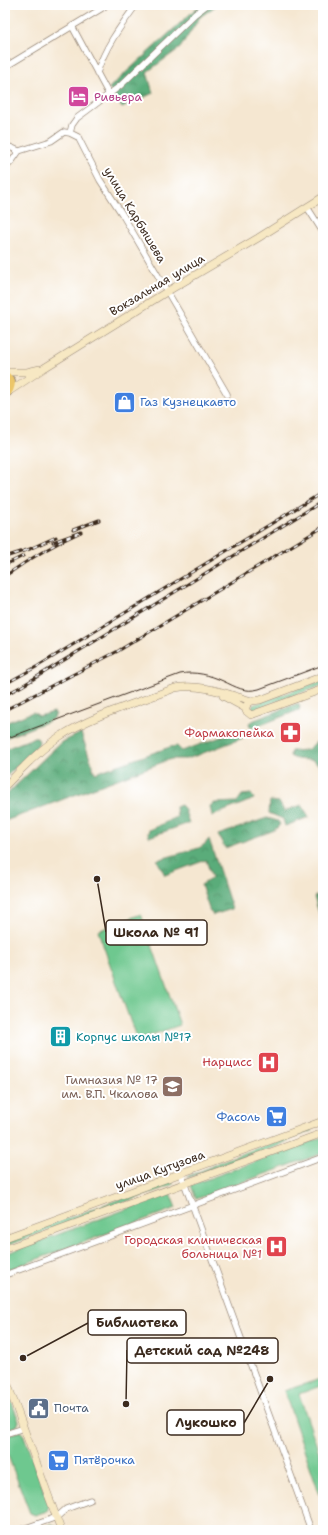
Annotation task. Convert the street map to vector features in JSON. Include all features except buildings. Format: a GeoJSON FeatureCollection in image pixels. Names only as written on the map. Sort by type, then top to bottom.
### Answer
{"type":"FeatureCollection","features":[{"type":"Feature","properties":{"kind":"main road","name":"Вокзальная улица"},"geometry":{"type":"LineString","coordinates":[[6,393],[168,291],[258,238],[323,197]]}},
{"type":"Feature","properties":{"kind":"main road"},"geometry":{"type":"LineString","coordinates":[[5,374],[27,372],[44,368]]}},
{"type":"Feature","properties":{"kind":"main road"},"geometry":{"type":"LineString","coordinates":[[5,374],[11,381],[11,386],[6,393]]}},
{"type":"Feature","properties":{"kind":"main road"},"geometry":{"type":"LineString","coordinates":[[5,786],[51,743],[81,725],[175,688],[190,686],[209,689],[252,701],[260,700],[323,676]]}},
{"type":"Feature","properties":{"kind":"main road"},"geometry":{"type":"LineString","coordinates":[[209,689],[254,715],[323,689]]}},
{"type":"Feature","properties":{"kind":"main road"},"geometry":{"type":"LineString","coordinates":[[247,712],[246,705],[252,701]]}},
{"type":"Feature","properties":{"kind":"main road","name":"улица Кутузова"},"geometry":{"type":"LineString","coordinates":[[5,1238],[323,1121]]}},
{"type":"Feature","properties":{"kind":"main road","name":"улица Кутузова"},"geometry":{"type":"LineString","coordinates":[[5,1249],[323,1133]]}},
{"type":"Feature","properties":{"kind":"main road"},"geometry":{"type":"LineString","coordinates":[[5,1377],[61,1530]]}},
{"type":"Feature","properties":{"kind":"street"},"geometry":{"type":"LineString","coordinates":[[97,73],[102,58],[116,32],[136,5]]}},
{"type":"Feature","properties":{"kind":"street"},"geometry":{"type":"LineString","coordinates":[[5,145],[18,151],[51,141],[64,132],[70,133],[72,125],[77,118],[120,86],[195,14],[207,5]]}},
{"type":"Feature","properties":{"kind":"street"},"geometry":{"type":"LineString","coordinates":[[5,67],[104,7]]}},
{"type":"Feature","properties":{"kind":"street"},"geometry":{"type":"LineString","coordinates":[[72,26],[109,95]]}},
{"type":"Feature","properties":{"kind":"street","name":"улица Карбышева"},"geometry":{"type":"LineString","coordinates":[[70,133],[78,137],[100,180],[168,291],[227,394]]}},
{"type":"Feature","properties":{"kind":"street"},"geometry":{"type":"LineString","coordinates":[[5,168],[12,161],[18,151]]}},
{"type":"Feature","properties":{"kind":"street"},"geometry":{"type":"LineString","coordinates":[[307,207],[323,232]]}},
{"type":"Feature","properties":{"kind":"street"},"geometry":{"type":"LineString","coordinates":[[5,1275],[193,1207],[323,1157]]}},
{"type":"Feature","properties":{"kind":"street"},"geometry":{"type":"LineString","coordinates":[[181,1174],[311,1530]]}},
{"type":"Feature","properties":{"kind":"street"},"geometry":{"type":"LineString","coordinates":[[5,1434],[24,1428]]}},
{"type":"Feature","properties":{"kind":"street"},"geometry":{"type":"LineString","coordinates":[[20,1530],[32,1528],[56,1517],[66,1509],[90,1500]]}},
{"type":"Feature","properties":{"kind":"green space"},"geometry":{"type":"Polygon","coordinates":[[[200,5],[217,5],[200,17],[180,48],[147,72],[153,93],[122,108],[109,88],[200,5]]]}},
{"type":"Feature","properties":{"kind":"green space"},"geometry":{"type":"Polygon","coordinates":[[[323,680],[323,685],[255,709],[252,708],[253,705],[323,680]]]}},
{"type":"Feature","properties":{"kind":"green space"},"geometry":{"type":"Polygon","coordinates":[[[299,704],[299,710],[253,728],[250,726],[249,723],[252,721],[299,704]]]}},
{"type":"Feature","properties":{"kind":"green space"},"geometry":{"type":"Polygon","coordinates":[[[33,712],[39,716],[54,712],[56,715],[51,720],[5,738],[5,723],[33,712]]]}},
{"type":"Feature","properties":{"kind":"green space"},"geometry":{"type":"Polygon","coordinates":[[[240,730],[243,738],[187,759],[171,759],[5,821],[5,796],[60,743],[81,733],[95,773],[170,747],[177,746],[182,751],[240,730]]]}},
{"type":"Feature","properties":{"kind":"green space"},"geometry":{"type":"Polygon","coordinates":[[[33,738],[37,738],[39,741],[38,745],[5,778],[5,749],[33,738]]]}},
{"type":"Feature","properties":{"kind":"green space"},"geometry":{"type":"Polygon","coordinates":[[[323,738],[323,766],[311,760],[298,759],[290,756],[291,751],[307,750],[323,738]]]}},
{"type":"Feature","properties":{"kind":"green space"},"geometry":{"type":"Polygon","coordinates":[[[251,794],[254,799],[212,816],[210,806],[215,803],[237,802],[242,795],[251,794]]]}},
{"type":"Feature","properties":{"kind":"green space"},"geometry":{"type":"Polygon","coordinates":[[[270,801],[279,802],[284,811],[302,805],[309,817],[285,826],[283,819],[269,813],[270,801]]]}},
{"type":"Feature","properties":{"kind":"green space"},"geometry":{"type":"Polygon","coordinates":[[[181,805],[184,808],[189,823],[149,837],[149,830],[177,817],[176,807],[181,805]]]}},
{"type":"Feature","properties":{"kind":"green space"},"geometry":{"type":"Polygon","coordinates":[[[267,818],[278,821],[280,824],[272,831],[225,848],[218,835],[267,818]]]}},
{"type":"Feature","properties":{"kind":"green space"},"geometry":{"type":"Polygon","coordinates":[[[209,839],[232,909],[213,915],[210,912],[201,885],[212,878],[206,860],[165,875],[157,860],[199,848],[209,839]]]}},
{"type":"Feature","properties":{"kind":"green space"},"geometry":{"type":"Polygon","coordinates":[[[323,893],[323,926],[314,897],[323,893]]]}},
{"type":"Feature","properties":{"kind":"green space"},"geometry":{"type":"Polygon","coordinates":[[[141,914],[180,1025],[137,1040],[98,931],[141,914]]]}},
{"type":"Feature","properties":{"kind":"green space"},"geometry":{"type":"Polygon","coordinates":[[[311,1129],[311,1131],[292,1138],[278,1146],[187,1178],[188,1176],[211,1167],[219,1162],[311,1129]]]}},
{"type":"Feature","properties":{"kind":"green space"},"geometry":{"type":"Polygon","coordinates":[[[323,1137],[323,1153],[196,1199],[191,1185],[323,1137]]]}},
{"type":"Feature","properties":{"kind":"green space"},"geometry":{"type":"Polygon","coordinates":[[[171,1180],[172,1185],[5,1246],[5,1243],[20,1236],[171,1180]]]}},
{"type":"Feature","properties":{"kind":"green space"},"geometry":{"type":"Polygon","coordinates":[[[170,1193],[176,1208],[5,1271],[5,1254],[170,1193]]]}},
{"type":"Feature","properties":{"kind":"green space"},"geometry":{"type":"Polygon","coordinates":[[[323,1378],[323,1385],[299,1394],[323,1464],[323,1504],[284,1391],[323,1378]]]}},
{"type":"Feature","properties":{"kind":"green space"},"geometry":{"type":"Polygon","coordinates":[[[5,1385],[19,1421],[17,1426],[5,1430],[5,1385]]]}},
{"type":"Feature","properties":{"kind":"green space"},"geometry":{"type":"Polygon","coordinates":[[[21,1431],[49,1505],[47,1511],[35,1515],[30,1513],[5,1448],[5,1436],[21,1431]]]}},
{"type":"Feature","properties":{"kind":"green space"},"geometry":{"type":"Polygon","coordinates":[[[51,1524],[56,1526],[57,1530],[37,1530],[51,1524]]]}},
{"type":"Feature","properties":{"kind":"tram line"},"geometry":{"type":"LineString","coordinates":[[5,739],[180,674],[191,673],[208,675],[241,689],[254,690],[323,665]]}},
{"type":"Feature","properties":{"kind":"railway"},"geometry":{"type":"LineString","coordinates":[[5,684],[38,666],[323,492]]}},
{"type":"Feature","properties":{"kind":"railway"},"geometry":{"type":"LineString","coordinates":[[5,695],[323,501]]}},
{"type":"Feature","properties":{"kind":"railway"},"geometry":{"type":"LineString","coordinates":[[73,530],[99,520]]}},
{"type":"Feature","properties":{"kind":"railway"},"geometry":{"type":"LineString","coordinates":[[5,710],[118,651],[323,527]]}},
{"type":"Feature","properties":{"kind":"railway"},"geometry":{"type":"LineString","coordinates":[[5,576],[42,552],[81,532],[53,542]]}},
{"type":"Feature","properties":{"kind":"railway"},"geometry":{"type":"LineString","coordinates":[[25,551],[56,537]]}},
{"type":"Feature","properties":{"kind":"railway"},"geometry":{"type":"LineString","coordinates":[[5,557],[30,549]]}},
{"type":"Feature","properties":{"kind":"railway"},"geometry":{"type":"LineString","coordinates":[[5,565],[23,556]]}},
{"type":"Feature","properties":{"kind":"place","name":"Ривьера"},"geometry":{"type":"Point","coordinates":[79,97]}},
{"type":"Feature","properties":{"kind":"place","name":"Газ Кузнецкавто"},"geometry":{"type":"Point","coordinates":[124,402]}},
{"type":"Feature","properties":{"kind":"place","name":"Фармакопейка"},"geometry":{"type":"Point","coordinates":[290,733]}},
{"type":"Feature","properties":{"kind":"place","name":"Школа № 91"},"geometry":{"type":"Point","coordinates":[97,879]}},
{"type":"Feature","properties":{"kind":"place","name":"Корпус школы №17"},"geometry":{"type":"Point","coordinates":[61,1037]}},
{"type":"Feature","properties":{"kind":"place","name":"Нарцисс"},"geometry":{"type":"Point","coordinates":[268,1062]}},
{"type":"Feature","properties":{"kind":"place","name":"Гимназия № 17 им. В.П. Чкалова"},"geometry":{"type":"Point","coordinates":[173,1087]}},
{"type":"Feature","properties":{"kind":"place","name":"Фасоль"},"geometry":{"type":"Point","coordinates":[276,1117]}},
{"type":"Feature","properties":{"kind":"place","name":"Городская клиническая больница №1"},"geometry":{"type":"Point","coordinates":[277,1247]}},
{"type":"Feature","properties":{"kind":"place","name":"Библиотека"},"geometry":{"type":"Point","coordinates":[23,1358]}},
{"type":"Feature","properties":{"kind":"place","name":"Лукошко"},"geometry":{"type":"Point","coordinates":[270,1379]}},
{"type":"Feature","properties":{"kind":"place","name":"Детский сад №248"},"geometry":{"type":"Point","coordinates":[126,1404]}},
{"type":"Feature","properties":{"kind":"place","name":"Почта"},"geometry":{"type":"Point","coordinates":[38,1408]}},
{"type":"Feature","properties":{"kind":"place","name":"Пятёрочка"},"geometry":{"type":"Point","coordinates":[58,1460]}}]}
